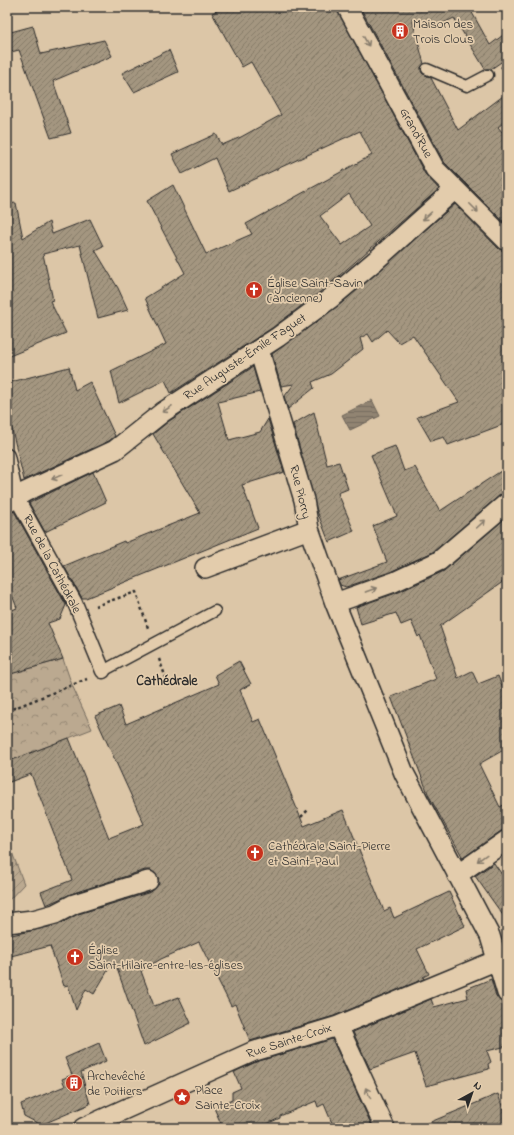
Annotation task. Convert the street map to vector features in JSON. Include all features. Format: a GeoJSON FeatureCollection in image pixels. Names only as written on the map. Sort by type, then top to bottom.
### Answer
{"type":"FeatureCollection","features":[{"type":"Feature","properties":{"kind":"street","name":"Grand'Rue"},"geometry":{"type":"LineString","coordinates":[[347,7],[435,169],[507,241]]}},
{"type":"Feature","properties":{"kind":"street","name":"Rue Auguste-Émile Faguet"},"geometry":{"type":"LineString","coordinates":[[12,500],[115,450],[163,412],[259,350],[330,298],[403,238],[455,189]]}},
{"type":"Feature","properties":{"kind":"street","name":"Rue Piorry"},"geometry":{"type":"LineString","coordinates":[[205,568],[308,529],[302,494],[259,350]]}},
{"type":"Feature","properties":{"kind":"street","name":"Rue de la Cathédrale"},"geometry":{"type":"LineString","coordinates":[[7,456],[12,500],[79,612],[103,671]]}},
{"type":"Feature","properties":{"kind":"street"},"geometry":{"type":"LineString","coordinates":[[335,603],[394,582],[439,561],[507,503]]}},
{"type":"Feature","properties":{"kind":"street"},"geometry":{"type":"LineString","coordinates":[[308,529],[335,603],[404,773],[457,875],[503,958],[507,993]]}},
{"type":"Feature","properties":{"kind":"street"},"geometry":{"type":"LineString","coordinates":[[457,875],[507,840]]}},
{"type":"Feature","properties":{"kind":"street"},"geometry":{"type":"LineString","coordinates":[[7,923],[33,920],[54,914],[74,904],[148,881]]}},
{"type":"Feature","properties":{"kind":"street","name":"Rue Sainte-Croix"},"geometry":{"type":"LineString","coordinates":[[83,1128],[252,1052],[338,1026],[503,958]]}},
{"type":"Feature","properties":{"kind":"street"},"geometry":{"type":"LineString","coordinates":[[338,1026],[385,1128]]}},
{"type":"Feature","properties":{"kind":"lane"},"geometry":{"type":"LineString","coordinates":[[426,69],[467,86],[488,75]]}},
{"type":"Feature","properties":{"kind":"lane"},"geometry":{"type":"LineString","coordinates":[[103,671],[215,611]]}},
{"type":"Feature","properties":{"kind":"path"},"geometry":{"type":"LineString","coordinates":[[501,68],[507,63]]}},
{"type":"Feature","properties":{"kind":"path"},"geometry":{"type":"LineString","coordinates":[[79,612],[136,592],[168,681]]}},
{"type":"Feature","properties":{"kind":"path"},"geometry":{"type":"LineString","coordinates":[[7,711],[103,671]]}},
{"type":"Feature","properties":{"kind":"path"},"geometry":{"type":"LineString","coordinates":[[301,817],[309,809]]}},
{"type":"Feature","properties":{"kind":"green space"},"geometry":{"type":"Polygon","coordinates":[[[63,659],[72,685],[92,729],[7,762],[7,675],[63,659]]]}},
{"type":"Feature","properties":{"kind":"green space"},"geometry":{"type":"Polygon","coordinates":[[[7,839],[24,884],[7,902],[7,839]]]}},
{"type":"Feature","properties":{"kind":"shaded area"},"geometry":{"type":"Polygon","coordinates":[[[372,400],[380,416],[350,430],[342,415],[372,400]]]}},
{"type":"Feature","properties":{"kind":"building"},"geometry":{"type":"Polygon","coordinates":[[[225,7],[336,7],[425,174],[439,189],[324,289],[272,328],[171,393],[165,380],[119,403],[111,371],[166,344],[145,298],[185,273],[147,201],[173,185],[206,254],[252,234],[246,224],[372,155],[360,131],[229,191],[215,158],[182,174],[172,154],[216,134],[222,145],[241,137],[281,115],[251,62],[242,67],[212,13],[225,7]],[[349,194],[320,216],[342,245],[370,226],[349,194]]]}},
{"type":"Feature","properties":{"kind":"building"},"geometry":{"type":"Polygon","coordinates":[[[360,7],[475,7],[470,9],[490,45],[507,32],[507,58],[491,69],[485,69],[454,18],[435,27],[412,19],[424,64],[421,67],[422,73],[431,78],[458,130],[507,93],[507,120],[498,127],[507,138],[507,225],[444,162],[360,7]]]}},
{"type":"Feature","properties":{"kind":"building"},"geometry":{"type":"Polygon","coordinates":[[[33,26],[41,54],[104,40],[112,56],[53,81],[71,133],[51,138],[19,50],[7,53],[7,33],[33,26]]]}},
{"type":"Feature","properties":{"kind":"building"},"geometry":{"type":"Polygon","coordinates":[[[169,50],[178,72],[134,92],[122,73],[169,50]]]}},
{"type":"Feature","properties":{"kind":"building"},"geometry":{"type":"Polygon","coordinates":[[[16,203],[23,238],[49,222],[52,234],[90,219],[103,246],[95,250],[118,288],[128,310],[98,318],[80,245],[43,254],[53,300],[50,301],[66,333],[7,357],[7,204],[16,203]]]}},
{"type":"Feature","properties":{"kind":"building"},"geometry":{"type":"Polygon","coordinates":[[[455,204],[499,249],[507,252],[507,423],[448,445],[444,437],[431,441],[417,417],[459,402],[413,335],[399,343],[387,330],[373,342],[368,334],[360,338],[363,349],[331,374],[312,382],[314,388],[288,409],[284,397],[294,384],[281,386],[272,354],[338,306],[455,204]]]}},
{"type":"Feature","properties":{"kind":"building"},"geometry":{"type":"Polygon","coordinates":[[[69,367],[75,390],[90,382],[115,436],[109,441],[24,480],[7,409],[7,383],[69,367]]]}},
{"type":"Feature","properties":{"kind":"building"},"geometry":{"type":"Polygon","coordinates":[[[253,367],[260,392],[218,402],[229,440],[260,432],[268,419],[284,472],[242,485],[258,528],[86,598],[82,598],[64,566],[124,541],[125,543],[200,513],[153,434],[169,421],[253,367]]]}},
{"type":"Feature","properties":{"kind":"building"},"geometry":{"type":"Polygon","coordinates":[[[314,412],[327,465],[339,462],[348,489],[338,493],[354,531],[329,542],[317,511],[293,424],[314,412]]]}},
{"type":"Feature","properties":{"kind":"building"},"geometry":{"type":"Polygon","coordinates":[[[395,446],[404,471],[415,467],[440,511],[507,467],[507,492],[500,495],[433,552],[390,572],[346,587],[340,585],[338,580],[387,562],[373,526],[397,516],[371,455],[395,446]]]}},
{"type":"Feature","properties":{"kind":"building"},"geometry":{"type":"Polygon","coordinates":[[[93,472],[106,502],[45,532],[29,503],[93,472]]]}},
{"type":"Feature","properties":{"kind":"building"},"geometry":{"type":"Polygon","coordinates":[[[14,511],[66,605],[60,619],[48,623],[63,659],[7,675],[7,612],[17,608],[7,582],[7,515],[14,511]]]}},
{"type":"Feature","properties":{"kind":"building"},"geometry":{"type":"Polygon","coordinates":[[[507,517],[507,579],[440,626],[458,678],[472,671],[478,684],[498,676],[507,698],[507,748],[479,764],[500,807],[507,803],[507,829],[501,831],[463,858],[429,796],[391,697],[436,679],[420,635],[418,637],[411,621],[401,625],[396,613],[361,624],[356,607],[399,592],[444,571],[507,517]]]}},
{"type":"Feature","properties":{"kind":"building","name":"Cathédrale Saint-Pierre et Saint-Paul"},"geometry":{"type":"Polygon","coordinates":[[[239,661],[251,684],[240,690],[253,722],[260,719],[304,826],[343,810],[384,911],[390,908],[394,918],[449,892],[465,926],[417,949],[429,974],[423,977],[424,979],[334,1016],[250,1041],[235,1004],[231,1006],[199,942],[161,959],[141,971],[154,1006],[179,997],[191,1023],[144,1046],[114,960],[94,994],[86,989],[76,1010],[68,985],[64,986],[50,946],[7,957],[7,936],[58,925],[78,914],[151,892],[159,884],[158,877],[151,870],[145,870],[71,894],[46,905],[41,892],[72,880],[31,774],[7,783],[7,762],[69,738],[109,838],[144,824],[95,716],[119,706],[126,724],[219,684],[215,675],[239,661]]]}},
{"type":"Feature","properties":{"kind":"building"},"geometry":{"type":"Polygon","coordinates":[[[494,863],[507,882],[507,921],[475,876],[494,863]]]}},
{"type":"Feature","properties":{"kind":"building"},"geometry":{"type":"Polygon","coordinates":[[[491,979],[496,996],[502,1002],[507,1019],[507,1046],[487,1051],[491,1062],[488,1064],[489,1069],[426,1086],[415,1053],[370,1069],[353,1032],[431,999],[434,1007],[468,998],[466,989],[491,979]]]}},
{"type":"Feature","properties":{"kind":"building"},"geometry":{"type":"Polygon","coordinates":[[[332,1039],[373,1128],[334,1128],[324,1104],[318,1107],[316,1101],[280,1116],[280,1118],[258,1128],[223,1128],[214,1108],[232,1100],[232,1092],[241,1088],[234,1072],[256,1062],[332,1039]]]}},
{"type":"Feature","properties":{"kind":"building","name":"Archevêché de Poitiers"},"geometry":{"type":"Polygon","coordinates":[[[99,1043],[106,1061],[81,1072],[90,1104],[41,1125],[24,1116],[21,1104],[65,1086],[62,1079],[72,1075],[65,1058],[99,1043]]]}},
{"type":"Feature","properties":{"kind":"building"},"geometry":{"type":"Polygon","coordinates":[[[498,1094],[507,1121],[507,1128],[416,1128],[498,1094]]]}},
{"type":"Feature","properties":{"kind":"place","name":"Maison des Trois Clous"},"geometry":{"type":"Point","coordinates":[400,31]}},
{"type":"Feature","properties":{"kind":"place","name":"Église Saint-Savin (ancienne)"},"geometry":{"type":"Point","coordinates":[254,290]}},
{"type":"Feature","properties":{"kind":"place","name":"Cathédrale Saint-Pierre et Saint-Paul"},"geometry":{"type":"Point","coordinates":[255,853]}},
{"type":"Feature","properties":{"kind":"place","name":"Église Saint-Hilaire-entre-les-églises"},"geometry":{"type":"Point","coordinates":[75,957]}},
{"type":"Feature","properties":{"kind":"place","name":"Archevêché de Poitiers"},"geometry":{"type":"Point","coordinates":[74,1083]}},
{"type":"Feature","properties":{"kind":"place","name":"Place Sainte-Croix"},"geometry":{"type":"Point","coordinates":[182,1097]}},
{"type":"Feature","properties":{"kind":"district","name":"Cathédrale"},"geometry":{"type":"Point","coordinates":[167,681]}}]}
